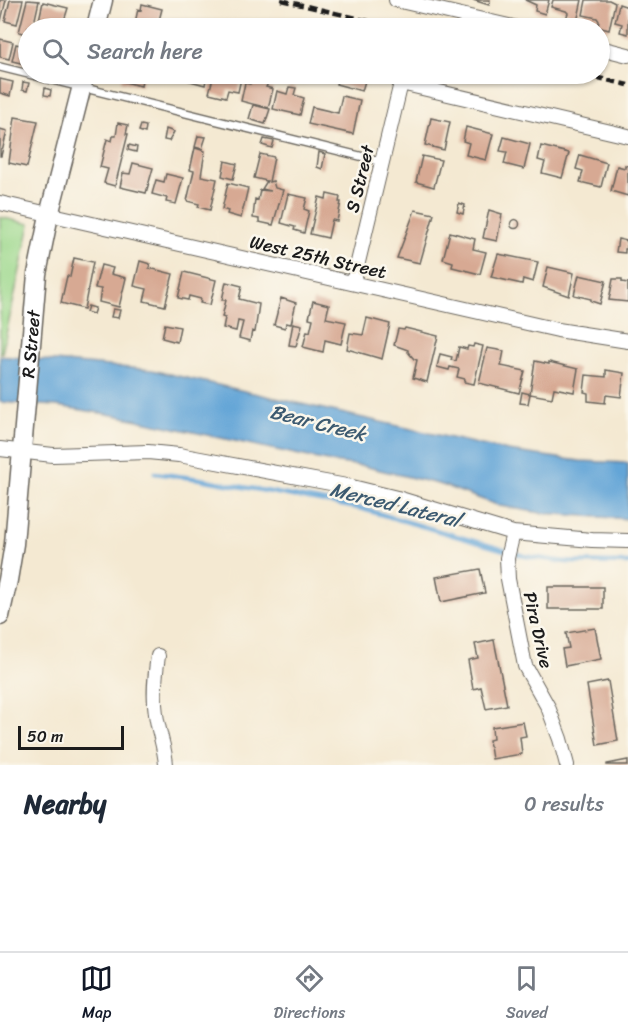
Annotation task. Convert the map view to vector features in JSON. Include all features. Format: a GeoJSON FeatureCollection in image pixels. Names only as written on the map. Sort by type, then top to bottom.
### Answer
{"type":"FeatureCollection","features":[{"type":"Feature","properties":{"kind":"street"},"geometry":{"type":"LineString","coordinates":[[98,18],[103,0]]}},
{"type":"Feature","properties":{"kind":"street"},"geometry":{"type":"LineString","coordinates":[[396,0],[421,3],[479,18]]}},
{"type":"Feature","properties":{"kind":"street"},"geometry":{"type":"LineString","coordinates":[[610,50],[628,55]]}},
{"type":"Feature","properties":{"kind":"street","name":"R Street"},"geometry":{"type":"LineString","coordinates":[[0,616],[9,580],[14,544],[37,274],[49,215],[82,84]]}},
{"type":"Feature","properties":{"kind":"street","name":"S Street"},"geometry":{"type":"LineString","coordinates":[[353,283],[384,162],[401,84]]}},
{"type":"Feature","properties":{"kind":"street","name":"S Street"},"geometry":{"type":"LineString","coordinates":[[405,84],[628,136]]}},
{"type":"Feature","properties":{"kind":"street","name":"West 25th Street"},"geometry":{"type":"LineString","coordinates":[[0,203],[558,330],[628,341]]}},
{"type":"Feature","properties":{"kind":"street"},"geometry":{"type":"LineString","coordinates":[[0,449],[53,454],[148,452],[179,455],[352,487],[397,498],[510,545],[592,540],[628,541]]}},
{"type":"Feature","properties":{"kind":"street","name":"Pira Drive"},"geometry":{"type":"LineString","coordinates":[[510,545],[508,579],[525,666],[548,707],[567,765]]}},
{"type":"Feature","properties":{"kind":"street"},"geometry":{"type":"LineString","coordinates":[[158,656],[154,698],[166,765]]}},
{"type":"Feature","properties":{"kind":"lane"},"geometry":{"type":"LineString","coordinates":[[0,67],[18,70]]}},
{"type":"Feature","properties":{"kind":"lane"},"geometry":{"type":"LineString","coordinates":[[98,84],[384,162]]}},
{"type":"Feature","properties":{"kind":"green space"},"geometry":{"type":"Polygon","coordinates":[[[0,217],[30,224],[2,353],[0,353],[0,217]]]}},
{"type":"Feature","properties":{"kind":"water","name":"Bear Creek"},"geometry":{"type":"Polygon","coordinates":[[[0,356],[152,370],[508,451],[580,461],[628,463],[628,519],[541,513],[500,506],[442,485],[363,466],[332,462],[119,416],[57,406],[0,402],[0,356]]]}},
{"type":"Feature","properties":{"kind":"building"},"geometry":{"type":"Polygon","coordinates":[[[0,0],[6,0],[1,21],[0,21],[0,0]]]}},
{"type":"Feature","properties":{"kind":"building"},"geometry":{"type":"Polygon","coordinates":[[[10,0],[23,0],[17,24],[5,21],[10,0]]]}},
{"type":"Feature","properties":{"kind":"building"},"geometry":{"type":"Polygon","coordinates":[[[27,0],[39,1],[35,18],[22,18],[27,0]]]}},
{"type":"Feature","properties":{"kind":"building"},"geometry":{"type":"Polygon","coordinates":[[[473,0],[490,0],[489,5],[473,0]]]}},
{"type":"Feature","properties":{"kind":"building"},"geometry":{"type":"Polygon","coordinates":[[[525,0],[549,0],[545,14],[535,11],[536,5],[525,0]]]}},
{"type":"Feature","properties":{"kind":"building"},"geometry":{"type":"Polygon","coordinates":[[[553,0],[582,0],[578,18],[566,18],[568,13],[566,11],[551,7],[553,0]]]}},
{"type":"Feature","properties":{"kind":"building"},"geometry":{"type":"Polygon","coordinates":[[[586,0],[609,0],[615,3],[610,26],[610,18],[583,15],[586,0]]]}},
{"type":"Feature","properties":{"kind":"building"},"geometry":{"type":"Polygon","coordinates":[[[43,2],[68,8],[65,18],[39,18],[43,2]]]}},
{"type":"Feature","properties":{"kind":"building"},"geometry":{"type":"Polygon","coordinates":[[[142,4],[162,9],[160,18],[136,18],[138,9],[141,10],[142,4]]]}},
{"type":"Feature","properties":{"kind":"building"},"geometry":{"type":"Polygon","coordinates":[[[619,4],[628,7],[628,34],[620,32],[622,24],[615,22],[619,4]]]}},
{"type":"Feature","properties":{"kind":"building"},"geometry":{"type":"Polygon","coordinates":[[[0,39],[13,42],[9,59],[0,57],[0,39]]]}},
{"type":"Feature","properties":{"kind":"building"},"geometry":{"type":"Polygon","coordinates":[[[16,44],[18,44],[18,62],[12,61],[16,44]]]}},
{"type":"Feature","properties":{"kind":"building"},"geometry":{"type":"Polygon","coordinates":[[[0,79],[13,82],[10,96],[0,93],[0,79]]]}},
{"type":"Feature","properties":{"kind":"building"},"geometry":{"type":"Polygon","coordinates":[[[23,84],[29,84],[27,91],[22,90],[23,84]]]}},
{"type":"Feature","properties":{"kind":"building"},"geometry":{"type":"Polygon","coordinates":[[[211,84],[240,84],[238,92],[228,90],[226,97],[209,93],[211,84]]]}},
{"type":"Feature","properties":{"kind":"building"},"geometry":{"type":"Polygon","coordinates":[[[245,84],[268,84],[266,87],[273,89],[268,108],[241,101],[245,84]]]}},
{"type":"Feature","properties":{"kind":"building"},"geometry":{"type":"Polygon","coordinates":[[[336,84],[364,84],[362,91],[336,84]]]}},
{"type":"Feature","properties":{"kind":"building"},"geometry":{"type":"Polygon","coordinates":[[[289,87],[296,88],[294,95],[304,98],[300,115],[273,109],[277,91],[287,94],[289,87]]]}},
{"type":"Feature","properties":{"kind":"building"},"geometry":{"type":"Polygon","coordinates":[[[45,88],[51,90],[50,96],[44,95],[45,88]]]}},
{"type":"Feature","properties":{"kind":"building"},"geometry":{"type":"Polygon","coordinates":[[[342,96],[360,100],[353,134],[308,124],[312,107],[338,113],[342,96]]]}},
{"type":"Feature","properties":{"kind":"building"},"geometry":{"type":"Polygon","coordinates":[[[253,105],[270,109],[265,124],[249,119],[253,105]]]}},
{"type":"Feature","properties":{"kind":"building"},"geometry":{"type":"Polygon","coordinates":[[[15,117],[38,121],[27,167],[9,163],[15,117]]]}},
{"type":"Feature","properties":{"kind":"building"},"geometry":{"type":"Polygon","coordinates":[[[431,118],[450,122],[444,150],[425,145],[431,118]]]}},
{"type":"Feature","properties":{"kind":"building"},"geometry":{"type":"Polygon","coordinates":[[[118,123],[128,125],[126,134],[128,134],[115,186],[104,183],[108,169],[100,167],[107,139],[112,141],[113,136],[116,136],[118,123]]]}},
{"type":"Feature","properties":{"kind":"building"},"geometry":{"type":"Polygon","coordinates":[[[141,125],[146,126],[145,133],[139,131],[141,125]]]}},
{"type":"Feature","properties":{"kind":"building"},"geometry":{"type":"Polygon","coordinates":[[[466,127],[493,134],[486,160],[466,155],[469,143],[463,141],[466,127]]]}},
{"type":"Feature","properties":{"kind":"building"},"geometry":{"type":"Polygon","coordinates":[[[0,129],[7,131],[1,156],[0,156],[0,129]]]}},
{"type":"Feature","properties":{"kind":"building"},"geometry":{"type":"Polygon","coordinates":[[[166,129],[174,132],[169,141],[164,140],[166,129]]]}},
{"type":"Feature","properties":{"kind":"building"},"geometry":{"type":"Polygon","coordinates":[[[198,136],[206,137],[202,149],[195,147],[198,136]]]}},
{"type":"Feature","properties":{"kind":"building"},"geometry":{"type":"Polygon","coordinates":[[[504,137],[530,144],[524,169],[504,164],[507,152],[500,151],[504,137]]]}},
{"type":"Feature","properties":{"kind":"building"},"geometry":{"type":"Polygon","coordinates":[[[264,139],[274,141],[272,148],[262,145],[264,139]]]}},
{"type":"Feature","properties":{"kind":"building"},"geometry":{"type":"Polygon","coordinates":[[[129,145],[137,147],[136,152],[128,150],[129,145]]]}},
{"type":"Feature","properties":{"kind":"building"},"geometry":{"type":"Polygon","coordinates":[[[541,146],[569,153],[562,178],[542,173],[545,162],[538,160],[541,146]]]}},
{"type":"Feature","properties":{"kind":"building"},"geometry":{"type":"Polygon","coordinates":[[[195,148],[205,151],[201,176],[217,179],[210,210],[187,201],[194,171],[190,170],[195,148]]]}},
{"type":"Feature","properties":{"kind":"building"},"geometry":{"type":"Polygon","coordinates":[[[319,152],[325,154],[322,169],[317,167],[319,152]]]}},
{"type":"Feature","properties":{"kind":"building"},"geometry":{"type":"Polygon","coordinates":[[[260,154],[274,157],[269,182],[273,181],[275,188],[283,190],[273,225],[253,218],[255,199],[258,200],[260,190],[271,191],[262,189],[267,181],[254,178],[260,154]]]}},
{"type":"Feature","properties":{"kind":"building"},"geometry":{"type":"Polygon","coordinates":[[[580,155],[607,163],[601,187],[580,182],[583,171],[576,169],[580,155]]]}},
{"type":"Feature","properties":{"kind":"building"},"geometry":{"type":"Polygon","coordinates":[[[422,156],[441,160],[434,187],[416,182],[422,156]]]}},
{"type":"Feature","properties":{"kind":"building"},"geometry":{"type":"Polygon","coordinates":[[[225,161],[237,164],[233,179],[222,176],[225,161]]]}},
{"type":"Feature","properties":{"kind":"building"},"geometry":{"type":"Polygon","coordinates":[[[133,163],[153,168],[146,193],[120,187],[123,173],[130,174],[133,163]]]}},
{"type":"Feature","properties":{"kind":"building"},"geometry":{"type":"Polygon","coordinates":[[[625,165],[628,166],[628,196],[611,191],[617,166],[625,168],[625,165]]]}},
{"type":"Feature","properties":{"kind":"building"},"geometry":{"type":"Polygon","coordinates":[[[166,174],[183,178],[176,204],[166,202],[167,198],[152,194],[156,180],[164,182],[166,174]]]}},
{"type":"Feature","properties":{"kind":"building"},"geometry":{"type":"Polygon","coordinates":[[[228,183],[248,188],[241,218],[227,214],[228,211],[222,209],[228,183]]]}},
{"type":"Feature","properties":{"kind":"building"},"geometry":{"type":"Polygon","coordinates":[[[288,194],[307,198],[304,209],[309,211],[304,233],[294,230],[295,227],[281,223],[288,194]]]}},
{"type":"Feature","properties":{"kind":"building"},"geometry":{"type":"Polygon","coordinates":[[[327,194],[340,197],[339,202],[341,202],[337,221],[332,220],[328,238],[310,234],[319,197],[326,199],[327,194]]]}},
{"type":"Feature","properties":{"kind":"building"},"geometry":{"type":"Polygon","coordinates":[[[459,203],[465,205],[463,214],[457,212],[459,203]]]}},
{"type":"Feature","properties":{"kind":"building"},"geometry":{"type":"Polygon","coordinates":[[[415,210],[434,214],[420,263],[397,258],[415,210]]]}},
{"type":"Feature","properties":{"kind":"building"},"geometry":{"type":"Polygon","coordinates":[[[489,210],[502,214],[497,241],[483,238],[489,210]]]}},
{"type":"Feature","properties":{"kind":"building"},"geometry":{"type":"Polygon","coordinates":[[[515,220],[519,224],[515,228],[511,224],[515,220]]]}},
{"type":"Feature","properties":{"kind":"building"},"geometry":{"type":"Polygon","coordinates":[[[450,232],[475,239],[473,249],[486,252],[480,274],[452,267],[453,262],[443,259],[450,232]]]}},
{"type":"Feature","properties":{"kind":"building"},"geometry":{"type":"Polygon","coordinates":[[[618,239],[627,241],[625,253],[616,252],[618,239]]]}},
{"type":"Feature","properties":{"kind":"building"},"geometry":{"type":"Polygon","coordinates":[[[498,254],[538,262],[533,282],[523,279],[522,284],[491,277],[498,254]]]}},
{"type":"Feature","properties":{"kind":"building"},"geometry":{"type":"Polygon","coordinates":[[[74,258],[93,262],[84,309],[61,303],[74,258]]]}},
{"type":"Feature","properties":{"kind":"building"},"geometry":{"type":"Polygon","coordinates":[[[140,261],[150,264],[149,268],[173,274],[165,306],[144,301],[147,289],[134,286],[140,261]]]}},
{"type":"Feature","properties":{"kind":"building"},"geometry":{"type":"Polygon","coordinates":[[[101,265],[113,268],[111,274],[126,278],[119,307],[99,302],[101,289],[95,288],[101,265]]]}},
{"type":"Feature","properties":{"kind":"building"},"geometry":{"type":"Polygon","coordinates":[[[548,267],[574,273],[569,296],[543,287],[548,267]]]}},
{"type":"Feature","properties":{"kind":"building"},"geometry":{"type":"Polygon","coordinates":[[[184,272],[216,280],[210,305],[200,303],[201,299],[189,296],[188,300],[178,298],[184,272]]]}},
{"type":"Feature","properties":{"kind":"building"},"geometry":{"type":"Polygon","coordinates":[[[579,275],[606,281],[600,304],[574,295],[579,275]]]}},
{"type":"Feature","properties":{"kind":"building"},"geometry":{"type":"Polygon","coordinates":[[[613,279],[622,279],[622,282],[628,283],[628,302],[609,300],[613,279]]]}},
{"type":"Feature","properties":{"kind":"building"},"geometry":{"type":"Polygon","coordinates":[[[226,282],[242,286],[239,299],[259,304],[255,332],[252,331],[250,341],[239,338],[243,322],[238,321],[236,331],[223,328],[225,318],[222,317],[226,300],[222,300],[226,282]]]}},
{"type":"Feature","properties":{"kind":"building"},"geometry":{"type":"Polygon","coordinates":[[[281,298],[296,303],[291,324],[286,323],[285,328],[274,325],[281,298]]]}},
{"type":"Feature","properties":{"kind":"building"},"geometry":{"type":"Polygon","coordinates":[[[313,301],[329,305],[326,318],[346,322],[341,344],[325,340],[323,352],[303,347],[313,319],[309,318],[313,301]]]}},
{"type":"Feature","properties":{"kind":"building"},"geometry":{"type":"Polygon","coordinates":[[[88,306],[95,308],[93,314],[86,312],[88,306]]]}},
{"type":"Feature","properties":{"kind":"building"},"geometry":{"type":"Polygon","coordinates":[[[113,309],[120,310],[118,318],[111,317],[113,309]]]}},
{"type":"Feature","properties":{"kind":"building"},"geometry":{"type":"Polygon","coordinates":[[[367,318],[390,324],[382,359],[347,349],[350,333],[363,335],[367,318]]]}},
{"type":"Feature","properties":{"kind":"building"},"geometry":{"type":"Polygon","coordinates":[[[293,323],[302,325],[296,346],[289,345],[293,323]]]}},
{"type":"Feature","properties":{"kind":"building"},"geometry":{"type":"Polygon","coordinates":[[[165,324],[180,327],[177,342],[162,338],[165,324]]]}},
{"type":"Feature","properties":{"kind":"building"},"geometry":{"type":"Polygon","coordinates":[[[405,328],[438,336],[427,382],[413,378],[417,360],[408,350],[394,345],[398,329],[404,330],[405,328]]]}},
{"type":"Feature","properties":{"kind":"building"},"geometry":{"type":"Polygon","coordinates":[[[474,344],[483,346],[474,384],[464,382],[465,379],[457,377],[459,369],[450,367],[449,370],[437,367],[440,354],[452,357],[451,360],[456,361],[459,347],[467,349],[468,346],[473,347],[474,344]]]}},
{"type":"Feature","properties":{"kind":"building"},"geometry":{"type":"Polygon","coordinates":[[[487,348],[504,351],[501,366],[525,371],[519,393],[479,383],[487,348]]]}},
{"type":"Feature","properties":{"kind":"building"},"geometry":{"type":"Polygon","coordinates":[[[535,361],[578,369],[574,392],[554,388],[552,398],[530,394],[535,361]]]}},
{"type":"Feature","properties":{"kind":"building"},"geometry":{"type":"Polygon","coordinates":[[[606,370],[624,373],[621,397],[606,395],[605,403],[588,401],[588,393],[584,392],[586,375],[606,377],[606,370]]]}},
{"type":"Feature","properties":{"kind":"building"},"geometry":{"type":"Polygon","coordinates":[[[522,392],[530,394],[528,404],[520,403],[522,392]]]}},
{"type":"Feature","properties":{"kind":"building"},"geometry":{"type":"Polygon","coordinates":[[[480,569],[485,593],[441,602],[436,577],[480,569]]]}},
{"type":"Feature","properties":{"kind":"building"},"geometry":{"type":"Polygon","coordinates":[[[548,587],[603,587],[603,609],[548,609],[548,587]]]}},
{"type":"Feature","properties":{"kind":"building"},"geometry":{"type":"Polygon","coordinates":[[[595,628],[601,659],[565,666],[562,649],[569,648],[566,633],[595,628]]]}},
{"type":"Feature","properties":{"kind":"building"},"geometry":{"type":"Polygon","coordinates":[[[494,640],[507,705],[486,709],[481,687],[473,689],[468,660],[478,658],[475,644],[494,640]]]}},
{"type":"Feature","properties":{"kind":"building"},"geometry":{"type":"Polygon","coordinates":[[[608,681],[618,741],[597,745],[587,685],[608,681]]]}},
{"type":"Feature","properties":{"kind":"building"},"geometry":{"type":"Polygon","coordinates":[[[523,722],[526,736],[520,737],[522,754],[492,759],[489,740],[493,739],[492,727],[523,722]]]}},
{"type":"Feature","properties":{"kind":"building"},"geometry":{"type":"Polygon","coordinates":[[[628,760],[628,765],[607,765],[607,764],[628,760]]]}},
{"type":"Feature","properties":{"kind":"waterway","name":"Merced Lateral"},"geometry":{"type":"LineString","coordinates":[[155,473],[363,509],[525,556],[566,562],[628,563]]}},
{"type":"Feature","properties":{"kind":"railway"},"geometry":{"type":"LineString","coordinates":[[281,0],[356,18]]}},
{"type":"Feature","properties":{"kind":"railway"},"geometry":{"type":"LineString","coordinates":[[610,81],[628,85]]}}]}
